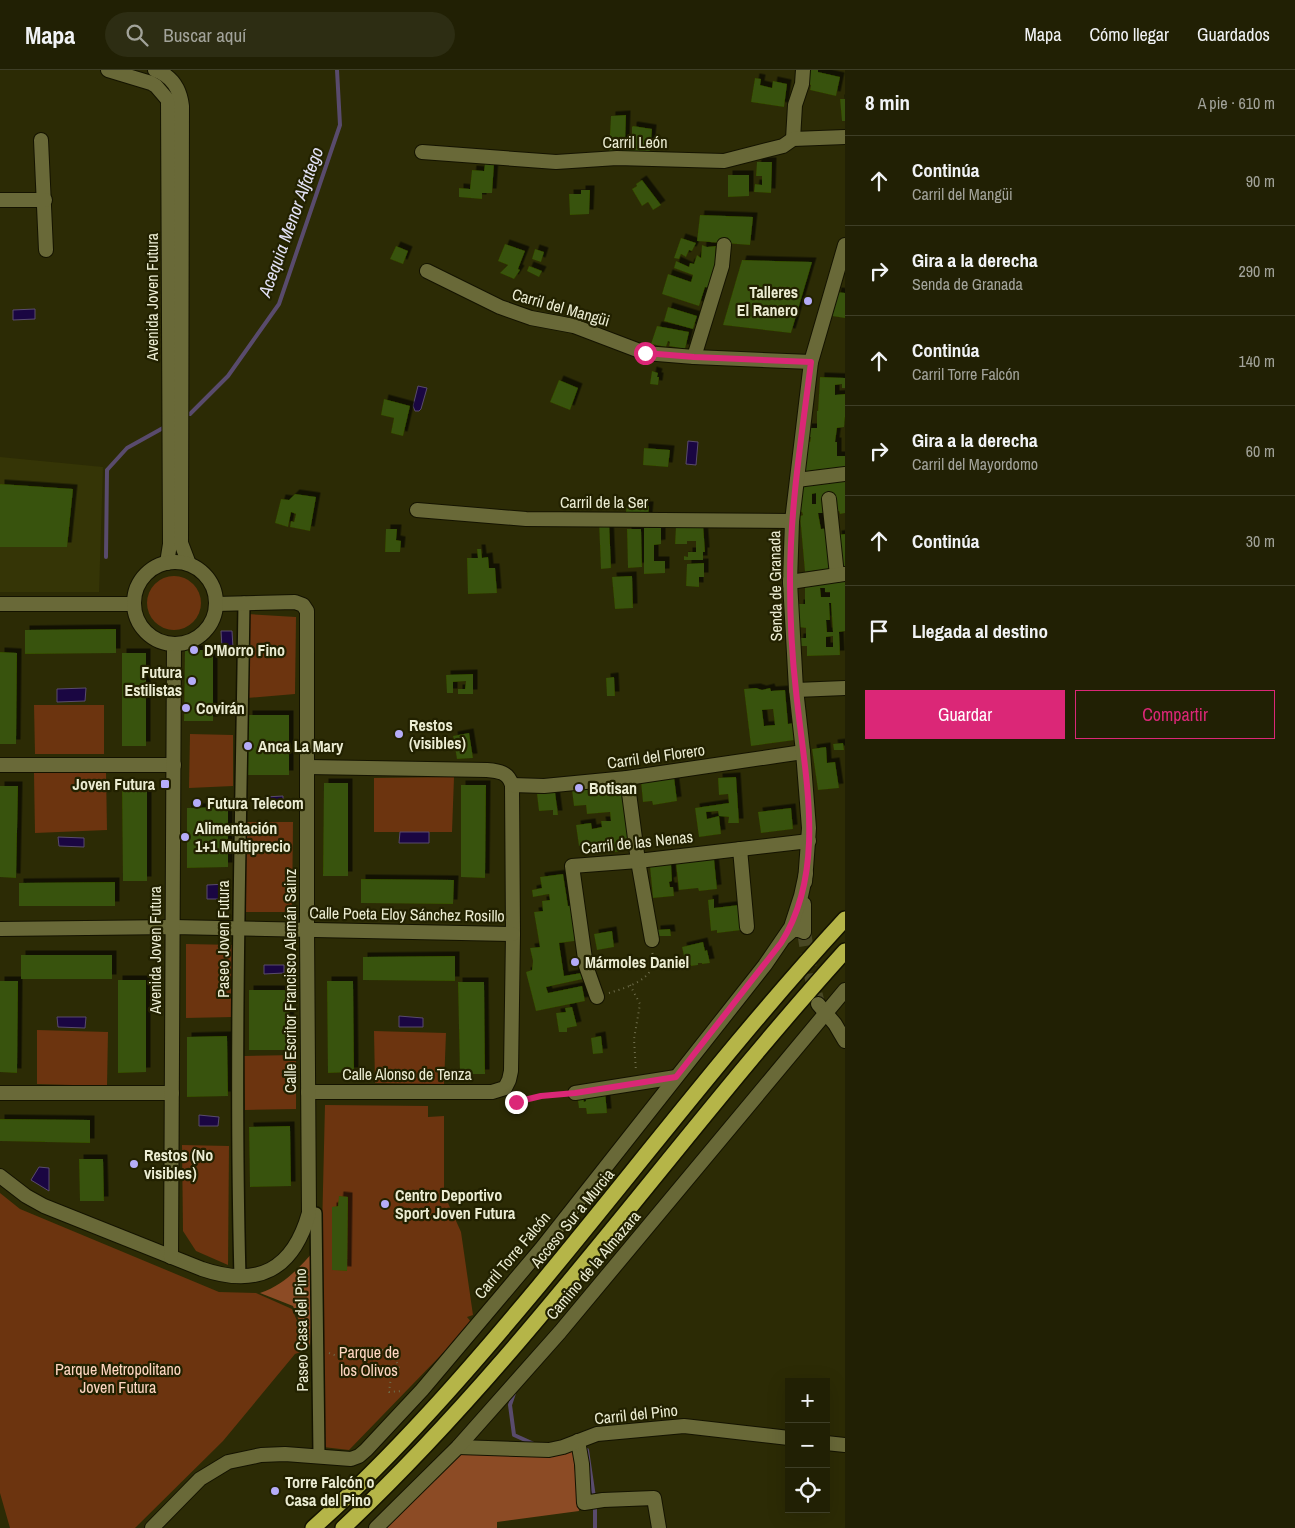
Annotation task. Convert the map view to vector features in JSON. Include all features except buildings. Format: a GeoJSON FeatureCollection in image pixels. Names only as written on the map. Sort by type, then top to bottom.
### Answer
{"type":"FeatureCollection","features":[{"type":"Feature","properties":{"kind":"highway"},"geometry":{"type":"LineString","coordinates":[[783,988],[845,906]]}},
{"type":"Feature","properties":{"kind":"highway","name":"Acceso Sur a Murcia"},"geometry":{"type":"LineString","coordinates":[[313,1528],[395,1449],[484,1351],[783,988],[845,918]]}},
{"type":"Feature","properties":{"kind":"highway"},"geometry":{"type":"LineString","coordinates":[[343,1528],[411,1462],[517,1345],[715,1103],[845,951]]}},
{"type":"Feature","properties":{"kind":"street","name":"Avenida Joven Futura"},"geometry":{"type":"LineString","coordinates":[[108,70],[151,82],[168,100],[170,544],[167,563]]}},
{"type":"Feature","properties":{"kind":"street","name":"Avenida Joven Futura"},"geometry":{"type":"LineString","coordinates":[[155,70],[165,75],[175,85],[179,91],[182,106],[181,543],[189,564]]}},
{"type":"Feature","properties":{"kind":"street"},"geometry":{"type":"LineString","coordinates":[[794,139],[795,105],[802,84],[803,70]]}},
{"type":"Feature","properties":{"kind":"street","name":"Carril León"},"geometry":{"type":"LineString","coordinates":[[422,152],[556,162],[618,158],[724,161],[783,146],[794,139],[845,137]]}},
{"type":"Feature","properties":{"kind":"street"},"geometry":{"type":"LineString","coordinates":[[41,140],[46,250]]}},
{"type":"Feature","properties":{"kind":"street"},"geometry":{"type":"LineString","coordinates":[[0,200],[45,200]]}},
{"type":"Feature","properties":{"kind":"street"},"geometry":{"type":"LineString","coordinates":[[694,357],[722,266],[724,245]]}},
{"type":"Feature","properties":{"kind":"street","name":"Senda de Granada"},"geometry":{"type":"LineString","coordinates":[[785,937],[793,930],[804,932],[804,904],[809,841],[804,752],[796,690],[790,582],[792,521],[811,362],[838,291],[845,245]]}},
{"type":"Feature","properties":{"kind":"street","name":"Carril del Mangüi"},"geometry":{"type":"LineString","coordinates":[[427,271],[500,307],[531,318],[574,326],[645,353],[811,362]]}},
{"type":"Feature","properties":{"kind":"street"},"geometry":{"type":"LineString","coordinates":[[797,480],[845,474]]}},
{"type":"Feature","properties":{"kind":"street"},"geometry":{"type":"LineString","coordinates":[[790,582],[841,574],[830,499]]}},
{"type":"Feature","properties":{"kind":"street","name":"Carril de la Ser"},"geometry":{"type":"LineString","coordinates":[[417,510],[526,519],[792,521]]}},
{"type":"Feature","properties":{"kind":"street"},"geometry":{"type":"LineString","coordinates":[[178,562],[189,564],[203,573],[213,587],[216,604],[212,619],[203,632],[190,641],[174,644],[162,642],[142,628],[136,616],[134,604],[137,588],[145,574],[155,567],[178,562]]}},
{"type":"Feature","properties":{"kind":"street","name":"Paseo Joven Futura"},"geometry":{"type":"LineString","coordinates":[[240,1277],[239,928],[244,602]]}},
{"type":"Feature","properties":{"kind":"street","name":"Calle Escritor Francisco Alemán Sainz"},"geometry":{"type":"LineString","coordinates":[[0,1176],[26,1196],[44,1206],[216,1274],[240,1277],[270,1270],[285,1259],[300,1239],[309,1213],[307,930],[308,618],[306,608],[300,603],[295,602],[216,604]]}},
{"type":"Feature","properties":{"kind":"street"},"geometry":{"type":"LineString","coordinates":[[0,604],[134,604]]}},
{"type":"Feature","properties":{"kind":"street","name":"Avenida Joven Futura"},"geometry":{"type":"LineString","coordinates":[[171,1256],[174,644]]}},
{"type":"Feature","properties":{"kind":"street"},"geometry":{"type":"LineString","coordinates":[[796,690],[845,688]]}},
{"type":"Feature","properties":{"kind":"street","name":"Carril del Florero"},"geometry":{"type":"LineString","coordinates":[[308,767],[486,770],[503,773],[510,781],[544,786],[627,778],[804,752]]}},
{"type":"Feature","properties":{"kind":"street"},"geometry":{"type":"LineString","coordinates":[[0,765],[174,765]]}},
{"type":"Feature","properties":{"kind":"street"},"geometry":{"type":"LineString","coordinates":[[627,778],[638,860],[652,940]]}},
{"type":"Feature","properties":{"kind":"street"},"geometry":{"type":"LineString","coordinates":[[503,1089],[510,1080],[511,1071],[513,934],[510,781]]}},
{"type":"Feature","properties":{"kind":"street","name":"Carril de las Nenas"},"geometry":{"type":"LineString","coordinates":[[597,998],[586,966],[572,866],[809,841]]}},
{"type":"Feature","properties":{"kind":"street"},"geometry":{"type":"LineString","coordinates":[[740,849],[746,927]]}},
{"type":"Feature","properties":{"kind":"street","name":"Carril Torre Falcón"},"geometry":{"type":"LineString","coordinates":[[152,1528],[200,1479],[228,1462],[261,1454],[319,1455],[346,1459],[359,1456],[422,1390],[541,1249],[765,965],[785,937],[796,914],[806,873]]}},
{"type":"Feature","properties":{"kind":"street","name":"Calle Poeta Eloy Sánchez Rosillo"},"geometry":{"type":"LineString","coordinates":[[0,929],[173,927],[513,934]]}},
{"type":"Feature","properties":{"kind":"street","name":"Camino de la Almazara"},"geometry":{"type":"LineString","coordinates":[[376,1528],[458,1447],[560,1332],[822,1009],[845,990]]}},
{"type":"Feature","properties":{"kind":"street"},"geometry":{"type":"LineString","coordinates":[[822,1009],[838,1028],[845,1041]]}},
{"type":"Feature","properties":{"kind":"street"},"geometry":{"type":"LineString","coordinates":[[575,1093],[676,1077]]}},
{"type":"Feature","properties":{"kind":"street","name":"Calle Alonso de Tenza"},"geometry":{"type":"LineString","coordinates":[[308,1092],[492,1092],[503,1089]]}},
{"type":"Feature","properties":{"kind":"street"},"geometry":{"type":"LineString","coordinates":[[0,1093],[172,1093]]}},
{"type":"Feature","properties":{"kind":"street","name":"Paseo Casa del Pino"},"geometry":{"type":"LineString","coordinates":[[309,1213],[316,1212],[319,1455]]}},
{"type":"Feature","properties":{"kind":"street","name":"Carril del Pino"},"geometry":{"type":"LineString","coordinates":[[458,1447],[548,1450],[563,1447],[597,1434],[684,1426],[785,1438]]}},
{"type":"Feature","properties":{"kind":"street"},"geometry":{"type":"LineString","coordinates":[[578,1441],[582,1464],[584,1502],[654,1498],[660,1528]]}},
{"type":"Feature","properties":{"kind":"street"},"geometry":{"type":"LineString","coordinates":[[830,1443],[845,1445]]}},
{"type":"Feature","properties":{"kind":"path"},"geometry":{"type":"LineString","coordinates":[[597,998],[643,978],[652,968],[652,940]]}},
{"type":"Feature","properties":{"kind":"path"},"geometry":{"type":"LineString","coordinates":[[630,985],[640,1004],[634,1039],[637,1083]]}},
{"type":"Feature","properties":{"kind":"path"},"geometry":{"type":"LineString","coordinates":[[503,1089],[508,1100],[513,1103],[541,1096],[575,1093]]}},
{"type":"Feature","properties":{"kind":"path"},"geometry":{"type":"LineString","coordinates":[[317,1345],[327,1353],[345,1359],[361,1360],[376,1373],[391,1377]]}},
{"type":"Feature","properties":{"kind":"path"},"geometry":{"type":"LineString","coordinates":[[361,1360],[365,1350],[374,1348],[386,1351],[396,1359],[399,1368],[391,1377],[389,1392],[422,1390]]}},
{"type":"Feature","properties":{"kind":"shaded area"},"geometry":{"type":"Polygon","coordinates":[[[35,309],[35,319],[13,320],[13,310],[35,309]]]}},
{"type":"Feature","properties":{"kind":"shaded area"},"geometry":{"type":"Polygon","coordinates":[[[418,386],[427,388],[421,409],[415,411],[413,406],[418,386]]]}},
{"type":"Feature","properties":{"kind":"shaded area"},"geometry":{"type":"Polygon","coordinates":[[[688,441],[698,442],[696,465],[686,464],[688,441]]]}},
{"type":"Feature","properties":{"kind":"shaded area"},"geometry":{"type":"Polygon","coordinates":[[[0,457],[103,467],[99,592],[0,592],[0,457]]]}},
{"type":"Feature","properties":{"kind":"shaded area"},"geometry":{"type":"Polygon","coordinates":[[[221,631],[232,631],[233,648],[222,648],[221,631]]]}},
{"type":"Feature","properties":{"kind":"shaded area"},"geometry":{"type":"Polygon","coordinates":[[[86,688],[85,701],[57,702],[57,689],[86,688]]]}},
{"type":"Feature","properties":{"kind":"shaded area"},"geometry":{"type":"Polygon","coordinates":[[[283,796],[283,806],[265,808],[265,797],[283,796]]]}},
{"type":"Feature","properties":{"kind":"shaded area"},"geometry":{"type":"Polygon","coordinates":[[[400,832],[429,832],[429,843],[399,843],[400,832]]]}},
{"type":"Feature","properties":{"kind":"shaded area"},"geometry":{"type":"Polygon","coordinates":[[[58,837],[84,838],[84,847],[59,846],[58,837]]]}},
{"type":"Feature","properties":{"kind":"shaded area"},"geometry":{"type":"Polygon","coordinates":[[[228,884],[229,899],[207,899],[207,885],[228,884]]]}},
{"type":"Feature","properties":{"kind":"shaded area"},"geometry":{"type":"Polygon","coordinates":[[[264,965],[284,965],[284,973],[264,974],[264,965]]]}},
{"type":"Feature","properties":{"kind":"shaded area"},"geometry":{"type":"Polygon","coordinates":[[[399,1016],[423,1018],[423,1027],[399,1027],[399,1016]]]}},
{"type":"Feature","properties":{"kind":"shaded area"},"geometry":{"type":"Polygon","coordinates":[[[57,1017],[86,1017],[85,1028],[58,1027],[57,1017]]]}},
{"type":"Feature","properties":{"kind":"shaded area"},"geometry":{"type":"Polygon","coordinates":[[[199,1115],[219,1117],[218,1126],[199,1126],[199,1115]]]}},
{"type":"Feature","properties":{"kind":"shaded area"},"geometry":{"type":"Polygon","coordinates":[[[39,1167],[49,1168],[49,1191],[31,1180],[39,1167]]]}},
{"type":"Feature","properties":{"kind":"shaded area"},"geometry":{"type":"Polygon","coordinates":[[[314,1251],[310,1347],[293,1306],[260,1293],[269,1290],[283,1281],[314,1251]]]}},
{"type":"Feature","properties":{"kind":"shaded area"},"geometry":{"type":"Polygon","coordinates":[[[458,1447],[573,1452],[579,1511],[497,1522],[497,1528],[376,1528],[458,1447]]]}},
{"type":"Feature","properties":{"kind":"green space"},"geometry":{"type":"Polygon","coordinates":[[[169,576],[179,576],[189,580],[197,588],[201,603],[197,618],[189,626],[179,630],[169,630],[159,626],[151,618],[147,608],[147,598],[151,588],[159,580],[169,576]]]}},
{"type":"Feature","properties":{"kind":"green space"},"geometry":{"type":"Polygon","coordinates":[[[247,614],[296,617],[295,694],[247,698],[247,614]]]}},
{"type":"Feature","properties":{"kind":"green space"},"geometry":{"type":"Polygon","coordinates":[[[34,705],[104,705],[104,754],[35,754],[34,705]]]}},
{"type":"Feature","properties":{"kind":"green space"},"geometry":{"type":"Polygon","coordinates":[[[190,734],[233,735],[233,786],[189,788],[190,734]]]}},
{"type":"Feature","properties":{"kind":"green space"},"geometry":{"type":"Polygon","coordinates":[[[106,772],[107,830],[35,833],[34,773],[106,772]]]}},
{"type":"Feature","properties":{"kind":"green space"},"geometry":{"type":"Polygon","coordinates":[[[454,777],[452,832],[374,832],[374,778],[454,777]]]}},
{"type":"Feature","properties":{"kind":"green space"},"geometry":{"type":"Polygon","coordinates":[[[246,822],[293,822],[292,912],[246,912],[246,822]]]}},
{"type":"Feature","properties":{"kind":"green space"},"geometry":{"type":"Polygon","coordinates":[[[186,944],[236,945],[233,1017],[186,1018],[186,944]]]}},
{"type":"Feature","properties":{"kind":"green space"},"geometry":{"type":"Polygon","coordinates":[[[37,1030],[108,1032],[107,1086],[37,1084],[37,1030]]]}},
{"type":"Feature","properties":{"kind":"green space"},"geometry":{"type":"Polygon","coordinates":[[[374,1031],[446,1033],[444,1084],[375,1083],[374,1031]]]}},
{"type":"Feature","properties":{"kind":"green space"},"geometry":{"type":"Polygon","coordinates":[[[296,1055],[296,1109],[245,1110],[244,1056],[296,1055]]]}},
{"type":"Feature","properties":{"kind":"green space","name":"Centro Deportivo Sport Joven Futura"},"geometry":{"type":"Polygon","coordinates":[[[325,1105],[428,1106],[428,1117],[444,1116],[444,1194],[461,1232],[473,1315],[467,1317],[472,1323],[349,1450],[323,1447],[320,1314],[325,1105]]]}},
{"type":"Feature","properties":{"kind":"green space"},"geometry":{"type":"Polygon","coordinates":[[[182,1145],[229,1146],[228,1265],[196,1251],[183,1231],[182,1145]]]}},
{"type":"Feature","properties":{"kind":"green space","name":"Parque Metropolitano Joven Futura"},"geometry":{"type":"Polygon","coordinates":[[[0,1193],[20,1209],[219,1292],[256,1293],[292,1309],[309,1349],[295,1354],[223,1441],[135,1528],[10,1528],[0,1493],[0,1193]]]}},
{"type":"Feature","properties":{"kind":"waterway","name":"Acequia Menor Alfatego"},"geometry":{"type":"LineString","coordinates":[[190,414],[228,376],[279,304],[340,125],[337,70]]}},
{"type":"Feature","properties":{"kind":"waterway","name":"Acequia Menor Alfatego"},"geometry":{"type":"LineString","coordinates":[[106,557],[107,470],[127,448],[163,428]]}},
{"type":"Feature","properties":{"kind":"waterway","name":"Acequia Menor Alfatego"},"geometry":{"type":"LineString","coordinates":[[515,1390],[510,1405],[514,1435],[534,1444]]}},
{"type":"Feature","properties":{"kind":"waterway","name":"Acequia Menor Alfatego"},"geometry":{"type":"LineString","coordinates":[[587,1450],[594,1497]]}},
{"type":"Feature","properties":{"kind":"waterway","name":"Acequia Menor Alfatego"},"geometry":{"type":"LineString","coordinates":[[595,1508],[595,1528]]}},
{"type":"Feature","properties":{"kind":"tunnel"},"geometry":{"type":"LineString","coordinates":[[804,932],[818,1004]]}},
{"type":"Feature","properties":{"kind":"place","name":"Talleres El Ranero"},"geometry":{"type":"Point","coordinates":[808,301]}},
{"type":"Feature","properties":{"kind":"place","name":"D'Morro Fino"},"geometry":{"type":"Point","coordinates":[194,650]}},
{"type":"Feature","properties":{"kind":"place","name":"Futura Estilistas"},"geometry":{"type":"Point","coordinates":[192,681]}},
{"type":"Feature","properties":{"kind":"place","name":"Covirán"},"geometry":{"type":"Point","coordinates":[186,708]}},
{"type":"Feature","properties":{"kind":"place","name":"Restos (visibles)"},"geometry":{"type":"Point","coordinates":[399,734]}},
{"type":"Feature","properties":{"kind":"place","name":"Anca La Mary"},"geometry":{"type":"Point","coordinates":[248,746]}},
{"type":"Feature","properties":{"kind":"place","name":"Joven Futura"},"geometry":{"type":"Point","coordinates":[165,784]}},
{"type":"Feature","properties":{"kind":"place","name":"Botisan"},"geometry":{"type":"Point","coordinates":[579,788]}},
{"type":"Feature","properties":{"kind":"place","name":"Futura Telecom"},"geometry":{"type":"Point","coordinates":[197,803]}},
{"type":"Feature","properties":{"kind":"place","name":"Alimentación 1+1 Multiprecio"},"geometry":{"type":"Point","coordinates":[185,837]}},
{"type":"Feature","properties":{"kind":"place","name":"Mármoles Daniel"},"geometry":{"type":"Point","coordinates":[575,962]}},
{"type":"Feature","properties":{"kind":"place","name":"Restos (No visibles)"},"geometry":{"type":"Point","coordinates":[134,1164]}},
{"type":"Feature","properties":{"kind":"place","name":"Centro Deportivo Sport Joven Futura"},"geometry":{"type":"Point","coordinates":[385,1204]}},
{"type":"Feature","properties":{"kind":"place","name":"Torre Falcón o Casa del Pino"},"geometry":{"type":"Point","coordinates":[275,1491]}},
{"type":"Feature","properties":{"kind":"route"},"geometry":{"type":"LineString","coordinates":[[516,1102],[541,1096],[575,1093],[676,1077],[765,965],[791,928],[806,873],[809,828],[804,752],[796,689],[790,582],[792,521],[811,362],[645,353]]}},
{"type":"Feature","properties":{"kind":"park label","name":"Parque de los Olivos"},"geometry":{"type":"Point","coordinates":[369,1361]}}]}
